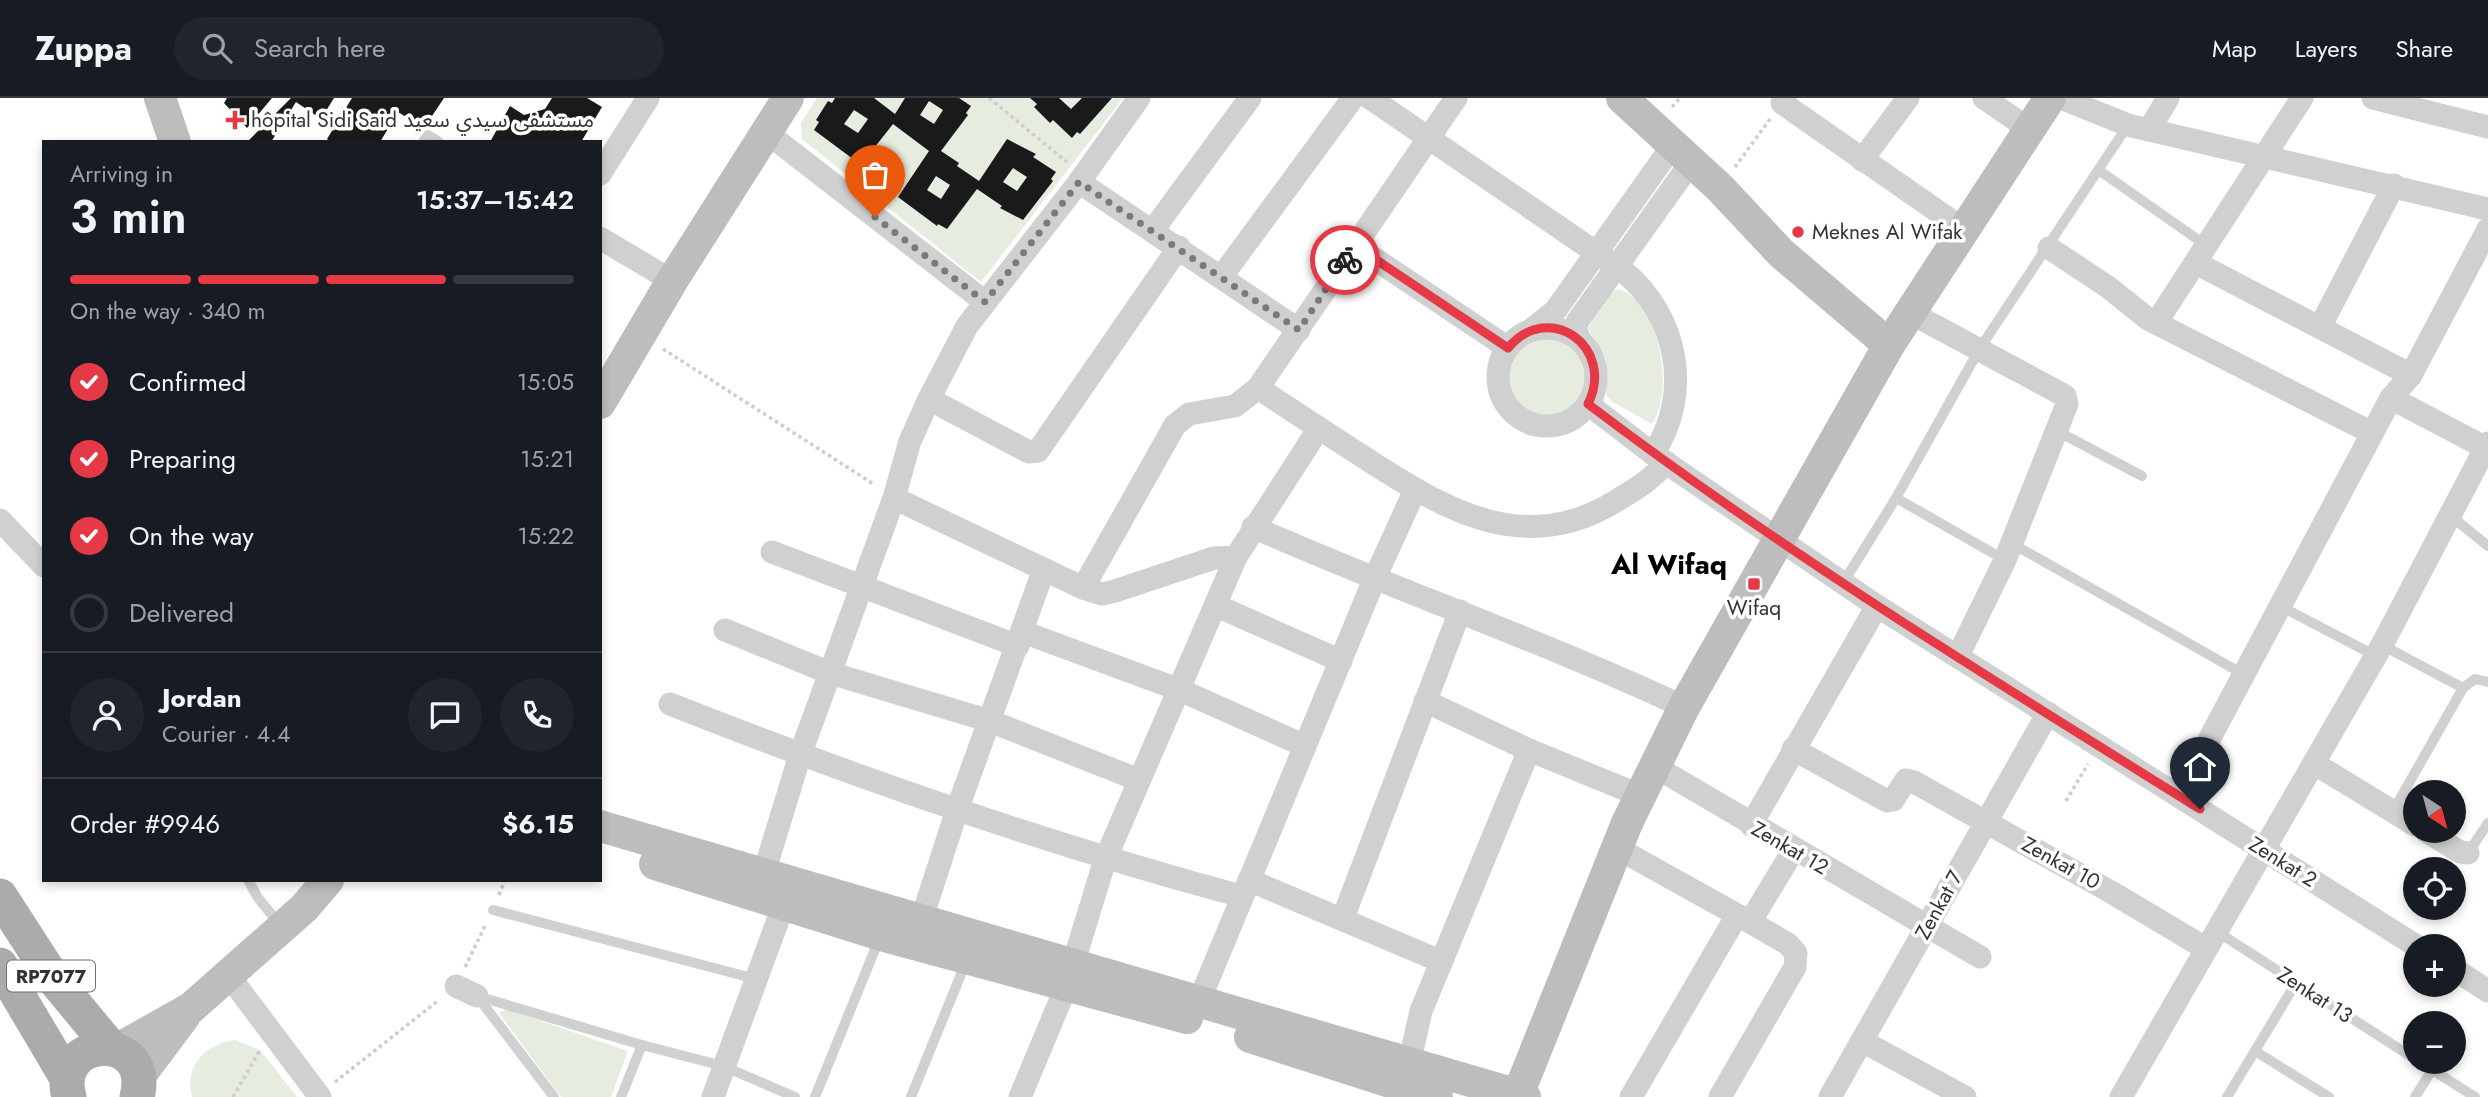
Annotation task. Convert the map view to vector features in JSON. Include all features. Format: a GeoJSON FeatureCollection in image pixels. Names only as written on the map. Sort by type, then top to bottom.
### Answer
{"type":"FeatureCollection","features":[{"type":"Feature","properties":{"kind":"main road","name":"RP7077"},"geometry":{"type":"LineString","coordinates":[[0,896],[52,978],[113,1049],[131,1060],[141,1089]]}},
{"type":"Feature","properties":{"kind":"main road","name":"RP7077"},"geometry":{"type":"LineString","coordinates":[[0,965],[67,1090]]}},
{"type":"Feature","properties":{"kind":"main road","name":"RP7077"},"geometry":{"type":"LineString","coordinates":[[67,1090],[71,1067],[88,1051],[113,1049]]}},
{"type":"Feature","properties":{"kind":"street"},"geometry":{"type":"LineString","coordinates":[[160,98],[174,140]]}},
{"type":"Feature","properties":{"kind":"street"},"geometry":{"type":"LineString","coordinates":[[602,171],[648,98]]}},
{"type":"Feature","properties":{"kind":"street"},"geometry":{"type":"LineString","coordinates":[[602,400],[672,281],[788,98]]}},
{"type":"Feature","properties":{"kind":"street"},"geometry":{"type":"LineString","coordinates":[[713,1097],[756,979],[780,886],[800,755],[894,498],[910,441],[967,326],[1079,182],[1139,98]]}},
{"type":"Feature","properties":{"kind":"street"},"geometry":{"type":"LineString","coordinates":[[1153,230],[1250,98]]}},
{"type":"Feature","properties":{"kind":"street"},"geometry":{"type":"LineString","coordinates":[[1222,276],[1353,98]]}},
{"type":"Feature","properties":{"kind":"street"},"geometry":{"type":"LineString","coordinates":[[1258,388],[1415,490],[1469,517],[1510,525],[1551,524],[1604,508],[1640,486],[1659,458],[1672,411],[1675,380],[1673,350],[1658,311],[1647,295],[1616,267],[1370,98]]}},
{"type":"Feature","properties":{"kind":"street"},"geometry":{"type":"LineString","coordinates":[[1083,588],[1175,425],[1189,414],[1236,406],[1258,388],[1456,98]]}},
{"type":"Feature","properties":{"kind":"street"},"geometry":{"type":"LineString","coordinates":[[1622,98],[1720,188],[1781,253],[1889,345]]}},
{"type":"Feature","properties":{"kind":"street"},"geometry":{"type":"LineString","coordinates":[[1862,160],[1908,98]]}},
{"type":"Feature","properties":{"kind":"street"},"geometry":{"type":"LineString","coordinates":[[1984,98],[2029,129]]}},
{"type":"Feature","properties":{"kind":"street"},"geometry":{"type":"LineString","coordinates":[[602,848],[780,886],[921,921],[1181,1016],[1405,1083],[1520,1096],[1639,795],[1684,707],[1889,345],[2050,98]]}},
{"type":"Feature","properties":{"kind":"street"},"geometry":{"type":"LineString","coordinates":[[2061,98],[2139,127],[2488,209]]}},
{"type":"Feature","properties":{"kind":"street"},"geometry":{"type":"LineString","coordinates":[[2139,127],[2168,98]]}},
{"type":"Feature","properties":{"kind":"street"},"geometry":{"type":"LineString","coordinates":[[2157,323],[2302,98]]}},
{"type":"Feature","properties":{"kind":"street"},"geometry":{"type":"LineString","coordinates":[[2373,98],[2488,127]]}},
{"type":"Feature","properties":{"kind":"street"},"geometry":{"type":"LineString","coordinates":[[1783,101],[1862,160],[1963,229]]}},
{"type":"Feature","properties":{"kind":"street"},"geometry":{"type":"LineString","coordinates":[[766,132],[985,302]]}},
{"type":"Feature","properties":{"kind":"street"},"geometry":{"type":"LineString","coordinates":[[1683,153],[1616,267],[1577,322],[1576,331],[1595,364],[1595,391],[1588,404],[1578,415],[1549,427],[1520,419],[1508,408],[1498,379],[1499,364],[1508,348],[1555,311],[1596,254],[1683,153]]}},
{"type":"Feature","properties":{"kind":"street"},"geometry":{"type":"LineString","coordinates":[[1079,182],[1299,330]]}},
{"type":"Feature","properties":{"kind":"street"},"geometry":{"type":"LineString","coordinates":[[2319,327],[2394,185]]}},
{"type":"Feature","properties":{"kind":"street"},"geometry":{"type":"LineString","coordinates":[[2179,796],[2390,398],[2412,375],[2488,229]]}},
{"type":"Feature","properties":{"kind":"street"},"geometry":{"type":"LineString","coordinates":[[602,239],[672,281]]}},
{"type":"Feature","properties":{"kind":"street"},"geometry":{"type":"LineString","coordinates":[[1354,245],[1508,348]]}},
{"type":"Feature","properties":{"kind":"street"},"geometry":{"type":"LineString","coordinates":[[929,399],[1029,452],[1038,450],[1179,247]]}},
{"type":"Feature","properties":{"kind":"street"},"geometry":{"type":"LineString","coordinates":[[2049,248],[2157,323],[2371,433]]}},
{"type":"Feature","properties":{"kind":"street"},"geometry":{"type":"LineString","coordinates":[[2201,255],[2319,327],[2412,375]]}},
{"type":"Feature","properties":{"kind":"street"},"geometry":{"type":"LineString","coordinates":[[1909,312],[1980,348],[2064,396],[2067,404],[2008,552],[1958,656]]}},
{"type":"Feature","properties":{"kind":"street"},"geometry":{"type":"LineString","coordinates":[[1531,331],[1557,329],[1580,340]]}},
{"type":"Feature","properties":{"kind":"street"},"geometry":{"type":"LineString","coordinates":[[2121,1097],[2379,650],[2487,445],[2390,398]]}},
{"type":"Feature","properties":{"kind":"street","name":"Zenkat 2"},"geometry":{"type":"LineString","coordinates":[[1588,404],[1659,458],[1877,606],[2403,938]]}},
{"type":"Feature","properties":{"kind":"street"},"geometry":{"type":"LineString","coordinates":[[1020,1097],[1070,975],[1105,860],[1236,557],[1319,428]]}},
{"type":"Feature","properties":{"kind":"street"},"geometry":{"type":"LineString","coordinates":[[1200,999],[1374,580],[1415,490]]}},
{"type":"Feature","properties":{"kind":"street"},"geometry":{"type":"LineString","coordinates":[[894,498],[1083,588],[1102,594],[1214,558],[1236,557]]}},
{"type":"Feature","properties":{"kind":"street"},"geometry":{"type":"LineString","coordinates":[[0,520],[42,564]]}},
{"type":"Feature","properties":{"kind":"street"},"geometry":{"type":"LineString","coordinates":[[1253,527],[1374,580],[1460,611],[1605,670],[1684,707]]}},
{"type":"Feature","properties":{"kind":"street"},"geometry":{"type":"LineString","coordinates":[[772,552],[862,587],[1180,690],[1305,746]]}},
{"type":"Feature","properties":{"kind":"street"},"geometry":{"type":"LineString","coordinates":[[921,921],[957,810],[1044,569]]}},
{"type":"Feature","properties":{"kind":"street"},"geometry":{"type":"LineString","coordinates":[[1217,606],[1341,661]]}},
{"type":"Feature","properties":{"kind":"street"},"geometry":{"type":"LineString","coordinates":[[1751,825],[1877,606]]}},
{"type":"Feature","properties":{"kind":"street"},"geometry":{"type":"LineString","coordinates":[[1343,918],[1460,611]]}},
{"type":"Feature","properties":{"kind":"street"},"geometry":{"type":"LineString","coordinates":[[725,630],[830,673],[990,721],[1139,780]]}},
{"type":"Feature","properties":{"kind":"street"},"geometry":{"type":"LineString","coordinates":[[1425,701],[1529,750],[1639,795]]}},
{"type":"Feature","properties":{"kind":"street"},"geometry":{"type":"LineString","coordinates":[[670,704],[800,755],[1105,860],[1245,888],[1343,918],[1440,961]]}},
{"type":"Feature","properties":{"kind":"street","name":"Zenkat 7"},"geometry":{"type":"LineString","coordinates":[[1830,1097],[1984,821],[2048,713]]}},
{"type":"Feature","properties":{"kind":"street","name":"Zenkat 10"},"geometry":{"type":"LineString","coordinates":[[1793,749],[1887,801],[1893,800],[1906,780],[1914,782],[2211,940]]}},
{"type":"Feature","properties":{"kind":"street"},"geometry":{"type":"LineString","coordinates":[[1405,1083],[1421,1011],[1529,750]]}},
{"type":"Feature","properties":{"kind":"street"},"geometry":{"type":"LineString","coordinates":[[2315,764],[2403,817]]}},
{"type":"Feature","properties":{"kind":"street","name":"Zenkat 12"},"geometry":{"type":"LineString","coordinates":[[1654,766],[1793,851],[1980,957]]}},
{"type":"Feature","properties":{"kind":"street"},"geometry":{"type":"LineString","coordinates":[[602,828],[780,886],[881,935],[967,960],[1070,975],[1200,999],[1437,1097]]}},
{"type":"Feature","properties":{"kind":"street"},"geometry":{"type":"LineString","coordinates":[[2447,844],[2460,852],[2468,853]]}},
{"type":"Feature","properties":{"kind":"street"},"geometry":{"type":"LineString","coordinates":[[1617,848],[1788,944],[1798,960],[1720,1097]]}},
{"type":"Feature","properties":{"kind":"street"},"geometry":{"type":"LineString","coordinates":[[1631,1097],[1743,918],[1793,851]]}},
{"type":"Feature","properties":{"kind":"street"},"geometry":{"type":"LineString","coordinates":[[113,1049],[191,1008],[282,928],[326,882]]}},
{"type":"Feature","properties":{"kind":"street"},"geometry":{"type":"LineString","coordinates":[[229,975],[320,1096]]}},
{"type":"Feature","properties":{"kind":"street"},"geometry":{"type":"LineString","coordinates":[[2466,976],[2487,988]]}},
{"type":"Feature","properties":{"kind":"street"},"geometry":{"type":"LineString","coordinates":[[456,986],[477,996]]}},
{"type":"Feature","properties":{"kind":"street"},"geometry":{"type":"LineString","coordinates":[[141,1089],[191,1008]]}},
{"type":"Feature","properties":{"kind":"street"},"geometry":{"type":"LineString","coordinates":[[1861,1041],[1965,1097]]}},
{"type":"Feature","properties":{"kind":"lane"},"geometry":{"type":"LineString","coordinates":[[1843,583],[1896,498],[1980,348],[2100,170],[2139,127]]}},
{"type":"Feature","properties":{"kind":"lane"},"geometry":{"type":"LineString","coordinates":[[2100,170],[2201,255]]}},
{"type":"Feature","properties":{"kind":"lane"},"geometry":{"type":"LineString","coordinates":[[2057,431],[2141,476]]}},
{"type":"Feature","properties":{"kind":"lane"},"geometry":{"type":"LineString","coordinates":[[1896,498],[2008,552],[2243,674]]}},
{"type":"Feature","properties":{"kind":"lane"},"geometry":{"type":"LineString","coordinates":[[2451,516],[2488,546]]}},
{"type":"Feature","properties":{"kind":"lane"},"geometry":{"type":"LineString","coordinates":[[2280,606],[2463,688]]}},
{"type":"Feature","properties":{"kind":"lane"},"geometry":{"type":"LineString","coordinates":[[2393,811],[2463,688],[2475,678],[2488,682]]}},
{"type":"Feature","properties":{"kind":"lane"},"geometry":{"type":"LineString","coordinates":[[2468,853],[2488,823]]}},
{"type":"Feature","properties":{"kind":"lane"},"geometry":{"type":"LineString","coordinates":[[249,882],[282,928]]}},
{"type":"Feature","properties":{"kind":"lane"},"geometry":{"type":"LineString","coordinates":[[493,910],[756,979]]}},
{"type":"Feature","properties":{"kind":"lane"},"geometry":{"type":"LineString","coordinates":[[815,1097],[881,935]]}},
{"type":"Feature","properties":{"kind":"lane","name":"Zenkat 13"},"geometry":{"type":"LineString","coordinates":[[2211,940],[2296,983],[2403,1051]]}},
{"type":"Feature","properties":{"kind":"lane"},"geometry":{"type":"LineString","coordinates":[[911,1097],[967,960]]}},
{"type":"Feature","properties":{"kind":"lane"},"geometry":{"type":"LineString","coordinates":[[2227,1097],[2296,983]]}},
{"type":"Feature","properties":{"kind":"lane"},"geometry":{"type":"LineString","coordinates":[[477,996],[723,1066],[794,1097]]}},
{"type":"Feature","properties":{"kind":"lane"},"geometry":{"type":"LineString","coordinates":[[477,996],[554,1097]]}},
{"type":"Feature","properties":{"kind":"lane"},"geometry":{"type":"LineString","coordinates":[[621,1097],[642,1045]]}},
{"type":"Feature","properties":{"kind":"lane"},"geometry":{"type":"LineString","coordinates":[[2255,1051],[2329,1097]]}},
{"type":"Feature","properties":{"kind":"lane"},"geometry":{"type":"LineString","coordinates":[[2414,1097],[2429,1074]]}},
{"type":"Feature","properties":{"kind":"lane"},"geometry":{"type":"LineString","coordinates":[[2438,1074],[2475,1097]]}},
{"type":"Feature","properties":{"kind":"path"},"geometry":{"type":"LineString","coordinates":[[989,98],[1066,160],[1079,182]]}},
{"type":"Feature","properties":{"kind":"path"},"geometry":{"type":"LineString","coordinates":[[1720,188],[1783,101]]}},
{"type":"Feature","properties":{"kind":"path"},"geometry":{"type":"LineString","coordinates":[[641,335],[894,498]]}},
{"type":"Feature","properties":{"kind":"path"},"geometry":{"type":"LineString","coordinates":[[2066,801],[2098,747]]}},
{"type":"Feature","properties":{"kind":"path"},"geometry":{"type":"LineString","coordinates":[[320,1096],[456,986],[493,910]]}},
{"type":"Feature","properties":{"kind":"path"},"geometry":{"type":"LineString","coordinates":[[233,1097],[260,1050],[275,1038]]}},
{"type":"Feature","properties":{"kind":"shaded area"},"geometry":{"type":"Polygon","coordinates":[[[817,98],[1123,98],[981,282],[802,139],[801,123],[817,98]]]}},
{"type":"Feature","properties":{"kind":"shaded area"},"geometry":{"type":"Polygon","coordinates":[[[1618,289],[1632,297],[1644,311],[1659,349],[1662,391],[1659,410],[1652,424],[1611,401],[1606,394],[1606,360],[1588,328],[1612,291],[1618,289]]]}},
{"type":"Feature","properties":{"kind":"shaded area"},"geometry":{"type":"Polygon","coordinates":[[[1546,337],[1562,340],[1575,349],[1584,362],[1587,378],[1584,394],[1575,407],[1562,416],[1546,419],[1530,416],[1517,407],[1508,394],[1505,378],[1508,362],[1517,349],[1530,340],[1546,337]]]}},
{"type":"Feature","properties":{"kind":"shaded area"},"geometry":{"type":"Polygon","coordinates":[[[506,1009],[628,1051],[611,1097],[561,1097],[499,1013],[506,1009]]]}},
{"type":"Feature","properties":{"kind":"shaded area"},"geometry":{"type":"Polygon","coordinates":[[[235,1040],[260,1050],[297,1097],[192,1097],[191,1076],[199,1058],[214,1046],[235,1040]]]}},
{"type":"Feature","properties":{"kind":"building"},"geometry":{"type":"Polygon","coordinates":[[[227,98],[272,98],[247,128],[224,103],[227,98]]]}},
{"type":"Feature","properties":{"kind":"building"},"geometry":{"type":"Polygon","coordinates":[[[291,98],[334,98],[321,119],[296,102],[272,140],[249,140],[291,98]]]}},
{"type":"Feature","properties":{"kind":"building"},"geometry":{"type":"Polygon","coordinates":[[[352,98],[444,98],[424,128],[398,112],[381,140],[327,139],[352,98]]]}},
{"type":"Feature","properties":{"kind":"building"},"geometry":{"type":"Polygon","coordinates":[[[552,98],[587,98],[602,107],[582,140],[491,140],[510,106],[524,115],[545,109],[552,98]]]}},
{"type":"Feature","properties":{"kind":"building"},"geometry":{"type":"Polygon","coordinates":[[[835,98],[874,98],[895,114],[905,98],[959,98],[971,106],[966,113],[968,115],[941,151],[959,163],[957,166],[979,181],[1007,139],[1036,154],[1033,157],[1056,172],[1051,179],[1053,181],[1023,220],[1000,208],[1002,206],[977,189],[947,229],[938,224],[937,226],[898,197],[929,151],[893,124],[863,162],[855,157],[853,159],[814,130],[819,122],[816,120],[828,101],[832,103],[835,98]],[[929,101],[920,115],[934,124],[943,110],[929,101]],[[854,110],[844,124],[858,133],[868,119],[854,110]],[[1013,168],[1003,182],[1017,191],[1027,177],[1013,168]],[[936,176],[927,190],[941,199],[950,185],[936,176]]]}},
{"type":"Feature","properties":{"kind":"building"},"geometry":{"type":"Polygon","coordinates":[[[1030,98],[1059,98],[1071,109],[1082,98],[1112,98],[1080,134],[1077,132],[1072,138],[1053,120],[1050,123],[1034,107],[1037,104],[1030,98]]]}},
{"type":"Feature","properties":{"kind":"way so far"},"geometry":{"type":"LineString","coordinates":[[875,217],[985,302],[1079,182],[1299,330],[1345,260]]}},
{"type":"Feature","properties":{"kind":"place","name":"hôpital Sidi Said مستشفى سيدي سعيد"},"geometry":{"type":"Point","coordinates":[235,120]}},
{"type":"Feature","properties":{"kind":"place","name":"Meknes Al Wifak"},"geometry":{"type":"Point","coordinates":[1798,232]}},
{"type":"Feature","properties":{"kind":"place","name":"Wifaq"},"geometry":{"type":"Point","coordinates":[1754,584]}},
{"type":"Feature","properties":{"kind":"district","name":"Al Wifaq"},"geometry":{"type":"Point","coordinates":[1669,564]}},
{"type":"Feature","properties":{"kind":"route"},"geometry":{"type":"LineString","coordinates":[[1345,260],[1354,245],[1508,348],[1521,335],[1544,328],[1557,329],[1580,340],[1595,364],[1597,377],[1595,391],[1588,404],[1653,454],[1877,606],[2200,809]]}}]}
